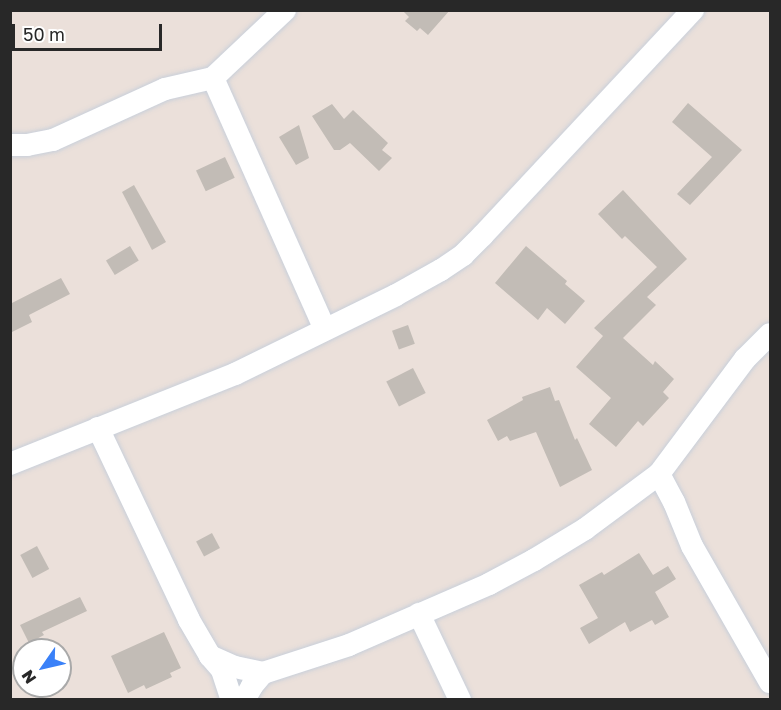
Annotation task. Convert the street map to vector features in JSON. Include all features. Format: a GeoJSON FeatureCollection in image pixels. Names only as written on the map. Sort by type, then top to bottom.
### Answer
{"type":"FeatureCollection","features":[{"type":"Feature","properties":{"kind":"street"},"geometry":{"type":"LineString","coordinates":[[10,145],[27,145],[53,140],[165,90],[213,78],[285,10]]}},
{"type":"Feature","properties":{"kind":"street"},"geometry":{"type":"LineString","coordinates":[[10,464],[235,374],[396,295],[463,255],[693,10]]}},
{"type":"Feature","properties":{"kind":"street"},"geometry":{"type":"LineString","coordinates":[[213,78],[325,329]]}},
{"type":"Feature","properties":{"kind":"street"},"geometry":{"type":"LineString","coordinates":[[210,656],[235,667],[263,673],[349,645],[489,584],[534,560],[585,529],[659,474],[745,359],[771,334]]}},
{"type":"Feature","properties":{"kind":"street"},"geometry":{"type":"LineString","coordinates":[[98,428],[189,620],[210,656],[222,670],[232,699]]}},
{"type":"Feature","properties":{"kind":"street"},"geometry":{"type":"LineString","coordinates":[[659,474],[675,502],[692,546],[771,682]]}},
{"type":"Feature","properties":{"kind":"street"},"geometry":{"type":"LineString","coordinates":[[419,614],[460,699]]}},
{"type":"Feature","properties":{"kind":"street"},"geometry":{"type":"LineString","coordinates":[[244,699],[263,673]]}},
{"type":"Feature","properties":{"kind":"building"},"geometry":{"type":"Polygon","coordinates":[[[402,10],[450,10],[428,35],[420,28],[417,31],[405,21],[409,17],[402,10]]]}},
{"type":"Feature","properties":{"kind":"building"},"geometry":{"type":"Polygon","coordinates":[[[688,103],[742,150],[690,205],[677,194],[712,157],[672,122],[688,103]]]}},
{"type":"Feature","properties":{"kind":"building"},"geometry":{"type":"Polygon","coordinates":[[[332,104],[344,119],[353,110],[388,143],[382,150],[392,158],[379,171],[350,143],[340,150],[334,150],[312,116],[332,104]]]}},
{"type":"Feature","properties":{"kind":"building"},"geometry":{"type":"Polygon","coordinates":[[[299,125],[309,158],[296,165],[279,137],[299,125]]]}},
{"type":"Feature","properties":{"kind":"building"},"geometry":{"type":"Polygon","coordinates":[[[225,157],[235,178],[206,191],[196,171],[225,157]]]}},
{"type":"Feature","properties":{"kind":"building"},"geometry":{"type":"Polygon","coordinates":[[[134,185],[166,242],[152,250],[122,192],[134,185]]]}},
{"type":"Feature","properties":{"kind":"building"},"geometry":{"type":"Polygon","coordinates":[[[623,190],[687,259],[647,297],[656,305],[623,338],[653,365],[655,361],[674,379],[663,392],[669,398],[643,426],[638,421],[616,447],[589,424],[611,398],[576,367],[603,336],[594,328],[657,267],[625,236],[622,239],[598,214],[623,190]]]}},
{"type":"Feature","properties":{"kind":"building"},"geometry":{"type":"Polygon","coordinates":[[[130,246],[139,261],[115,275],[106,260],[130,246]]]}},
{"type":"Feature","properties":{"kind":"building"},"geometry":{"type":"Polygon","coordinates":[[[526,246],[567,281],[565,284],[585,301],[565,324],[547,308],[538,320],[495,283],[526,246]]]}},
{"type":"Feature","properties":{"kind":"building"},"geometry":{"type":"Polygon","coordinates":[[[61,278],[70,294],[29,315],[32,322],[10,333],[10,304],[61,278]]]}},
{"type":"Feature","properties":{"kind":"building"},"geometry":{"type":"Polygon","coordinates":[[[408,325],[415,344],[399,350],[392,331],[408,325]]]}},
{"type":"Feature","properties":{"kind":"building"},"geometry":{"type":"Polygon","coordinates":[[[413,368],[426,393],[399,407],[386,382],[413,368]]]}},
{"type":"Feature","properties":{"kind":"building"},"geometry":{"type":"Polygon","coordinates":[[[550,387],[555,401],[559,400],[575,440],[577,438],[592,470],[560,487],[536,432],[510,441],[507,436],[498,441],[487,420],[523,400],[522,397],[550,387]]]}},
{"type":"Feature","properties":{"kind":"building"},"geometry":{"type":"Polygon","coordinates":[[[212,533],[220,548],[204,556],[196,541],[212,533]]]}},
{"type":"Feature","properties":{"kind":"building"},"geometry":{"type":"Polygon","coordinates":[[[37,546],[49,569],[32,578],[20,555],[37,546]]]}},
{"type":"Feature","properties":{"kind":"building"},"geometry":{"type":"Polygon","coordinates":[[[639,553],[653,575],[668,566],[676,579],[655,592],[669,617],[655,625],[652,620],[630,632],[625,622],[589,644],[580,628],[598,618],[579,585],[602,572],[604,575],[639,553]]]}},
{"type":"Feature","properties":{"kind":"building"},"geometry":{"type":"Polygon","coordinates":[[[80,597],[87,611],[42,632],[44,635],[38,638],[26,638],[20,625],[80,597]]]}},
{"type":"Feature","properties":{"kind":"building"},"geometry":{"type":"Polygon","coordinates":[[[164,632],[181,668],[170,673],[172,677],[146,689],[144,685],[128,693],[111,656],[164,632]]]}}]}
